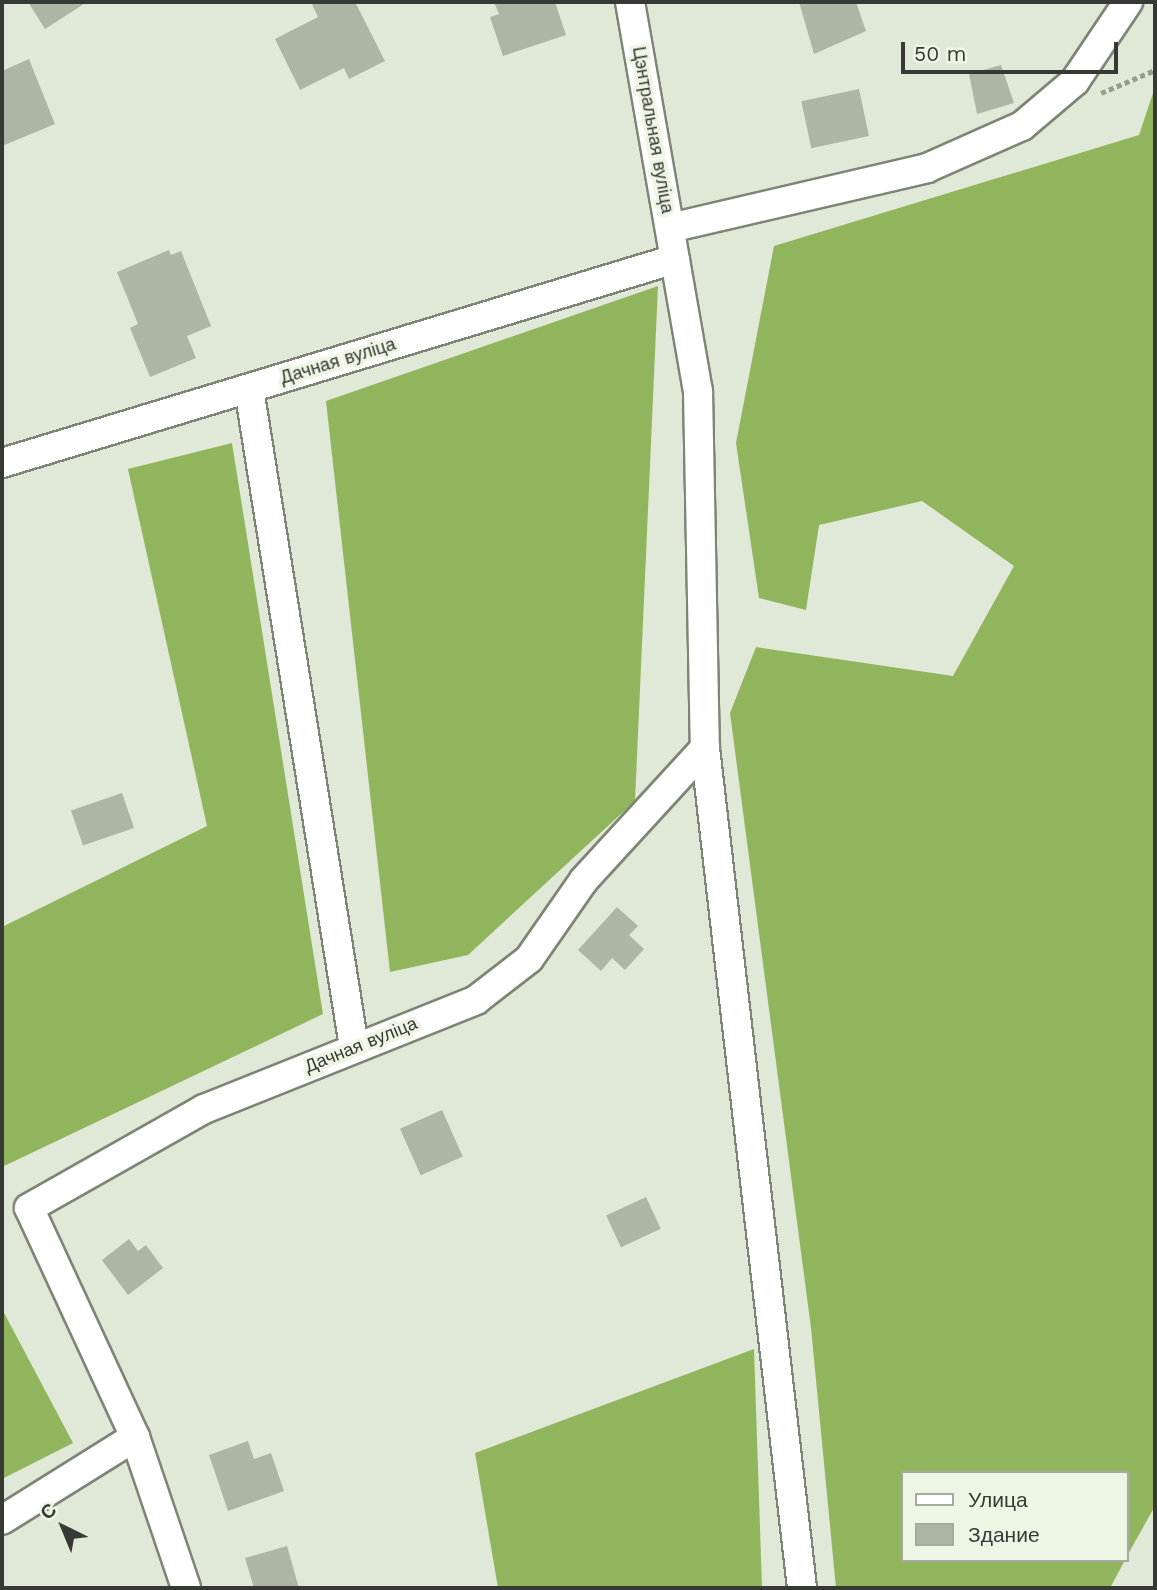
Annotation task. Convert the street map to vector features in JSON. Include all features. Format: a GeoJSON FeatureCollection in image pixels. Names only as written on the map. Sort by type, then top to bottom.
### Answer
{"type":"FeatureCollection","features":[{"type":"Feature","properties":{"kind":"street","name":"Цэнтральная вуліца"},"geometry":{"type":"LineString","coordinates":[[630,2],[698,391],[705,748],[802,1588]]}},
{"type":"Feature","properties":{"kind":"street"},"geometry":{"type":"LineString","coordinates":[[670,228],[927,168],[1022,125],[1075,81],[1128,2]]}},
{"type":"Feature","properties":{"kind":"street","name":"Дачная вуліца"},"geometry":{"type":"LineString","coordinates":[[2,463],[675,259]]}},
{"type":"Feature","properties":{"kind":"street"},"geometry":{"type":"LineString","coordinates":[[248,389],[354,1047]]}},
{"type":"Feature","properties":{"kind":"street","name":"Дачная вуліца"},"geometry":{"type":"LineString","coordinates":[[135,1437],[29,1208],[204,1109],[476,1000],[529,959],[584,880],[705,748]]}},
{"type":"Feature","properties":{"kind":"street"},"geometry":{"type":"LineString","coordinates":[[2,1520],[135,1437],[186,1588]]}},
{"type":"Feature","properties":{"kind":"green space"},"geometry":{"type":"Polygon","coordinates":[[[1155,87],[1155,1506],[1129,1552],[1129,1471],[902,1471],[902,1562],[1124,1562],[1110,1588],[836,1588],[811,1328],[730,713],[756,647],[953,676],[1014,566],[922,501],[819,525],[806,610],[759,598],[736,443],[774,246],[1139,135],[1155,87]]]}},
{"type":"Feature","properties":{"kind":"green space"},"geometry":{"type":"Polygon","coordinates":[[[658,286],[635,801],[468,955],[390,972],[326,401],[658,286]]]}},
{"type":"Feature","properties":{"kind":"green space"},"geometry":{"type":"Polygon","coordinates":[[[232,443],[323,1014],[2,1167],[2,927],[207,826],[128,469],[232,443]]]}},
{"type":"Feature","properties":{"kind":"green space"},"geometry":{"type":"Polygon","coordinates":[[[2,1309],[73,1443],[2,1479],[2,1309]]]}},
{"type":"Feature","properties":{"kind":"green space"},"geometry":{"type":"Polygon","coordinates":[[[754,1349],[762,1588],[498,1588],[475,1453],[754,1349]]]}},
{"type":"Feature","properties":{"kind":"building"},"geometry":{"type":"Polygon","coordinates":[[[28,2],[87,2],[45,29],[28,2]]]}},
{"type":"Feature","properties":{"kind":"building"},"geometry":{"type":"Polygon","coordinates":[[[311,2],[355,2],[385,61],[349,79],[344,68],[300,90],[275,39],[318,17],[311,2]]]}},
{"type":"Feature","properties":{"kind":"building"},"geometry":{"type":"Polygon","coordinates":[[[494,2],[555,2],[566,35],[503,56],[490,17],[499,14],[494,2]]]}},
{"type":"Feature","properties":{"kind":"building"},"geometry":{"type":"Polygon","coordinates":[[[799,2],[856,2],[866,31],[814,54],[799,2]]]}},
{"type":"Feature","properties":{"kind":"building"},"geometry":{"type":"Polygon","coordinates":[[[29,59],[55,124],[2,146],[2,71],[29,59]]]}},
{"type":"Feature","properties":{"kind":"building"},"geometry":{"type":"Polygon","coordinates":[[[1001,65],[1014,103],[977,114],[969,74],[1001,65]]]}},
{"type":"Feature","properties":{"kind":"building"},"geometry":{"type":"Polygon","coordinates":[[[859,89],[869,136],[811,148],[801,101],[859,89]]]}},
{"type":"Feature","properties":{"kind":"building"},"geometry":{"type":"Polygon","coordinates":[[[169,250],[171,255],[181,251],[211,326],[187,336],[196,358],[150,377],[130,328],[138,324],[117,272],[169,250]]]}},
{"type":"Feature","properties":{"kind":"building"},"geometry":{"type":"Polygon","coordinates":[[[122,793],[134,828],[83,846],[71,811],[122,793]]]}},
{"type":"Feature","properties":{"kind":"building"},"geometry":{"type":"Polygon","coordinates":[[[617,907],[638,926],[629,935],[644,949],[625,970],[612,958],[601,971],[578,950],[617,907]]]}},
{"type":"Feature","properties":{"kind":"building"},"geometry":{"type":"Polygon","coordinates":[[[442,1110],[463,1157],[421,1175],[400,1129],[442,1110]]]}},
{"type":"Feature","properties":{"kind":"building"},"geometry":{"type":"Polygon","coordinates":[[[646,1197],[661,1229],[621,1247],[606,1216],[646,1197]]]}},
{"type":"Feature","properties":{"kind":"building"},"geometry":{"type":"Polygon","coordinates":[[[129,1239],[138,1251],[146,1245],[163,1268],[128,1295],[102,1260],[129,1239]]]}},
{"type":"Feature","properties":{"kind":"building"},"geometry":{"type":"Polygon","coordinates":[[[248,1441],[254,1459],[271,1453],[284,1491],[228,1511],[209,1455],[248,1441]]]}},
{"type":"Feature","properties":{"kind":"building"},"geometry":{"type":"Polygon","coordinates":[[[287,1546],[299,1588],[254,1588],[245,1558],[287,1546]]]}}]}
